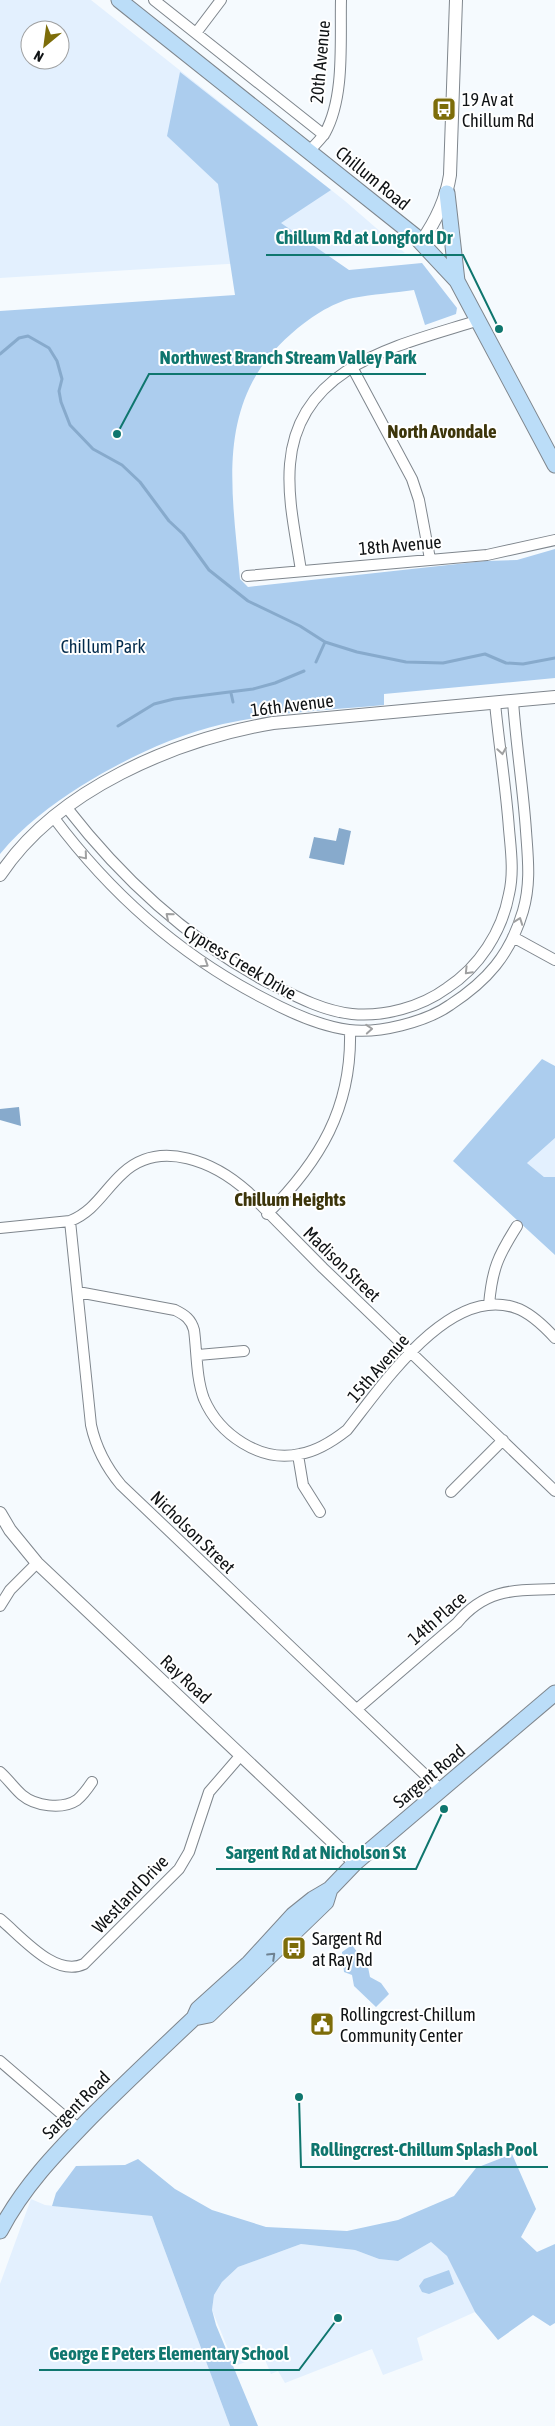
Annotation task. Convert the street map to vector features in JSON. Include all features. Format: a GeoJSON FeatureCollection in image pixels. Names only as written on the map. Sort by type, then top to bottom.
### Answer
{"type":"FeatureCollection","features":[{"type":"Feature","properties":{"kind":"main road","name":"Chillum Road"},"geometry":{"type":"LineString","coordinates":[[119,0],[310,150],[421,242],[457,281],[555,465]]}},
{"type":"Feature","properties":{"kind":"main road"},"geometry":{"type":"LineString","coordinates":[[447,193],[457,281]]}},
{"type":"Feature","properties":{"kind":"main road","name":"Sargent Road"},"geometry":{"type":"LineString","coordinates":[[0,2231],[25,2189],[47,2162],[79,2129],[194,2018],[209,2015],[270,1958],[326,1902],[330,1889],[355,1863],[555,1693]]}},
{"type":"Feature","properties":{"kind":"street","name":"Chillum Road"},"geometry":{"type":"LineString","coordinates":[[154,0],[324,135]]}},
{"type":"Feature","properties":{"kind":"street"},"geometry":{"type":"LineString","coordinates":[[196,33],[221,0]]}},
{"type":"Feature","properties":{"kind":"street","name":"20th Avenue"},"geometry":{"type":"LineString","coordinates":[[310,150],[324,135],[331,118],[339,77],[342,0]]}},
{"type":"Feature","properties":{"kind":"street"},"geometry":{"type":"LineString","coordinates":[[421,242],[439,214],[447,193],[452,139],[456,0]]}},
{"type":"Feature","properties":{"kind":"street"},"geometry":{"type":"LineString","coordinates":[[301,571],[290,490],[290,464],[294,442],[302,420],[321,391],[333,378],[384,350],[479,320]]}},
{"type":"Feature","properties":{"kind":"street"},"geometry":{"type":"LineString","coordinates":[[352,367],[412,479],[419,500],[430,559]]}},
{"type":"Feature","properties":{"kind":"street","name":"18th Avenue"},"geometry":{"type":"LineString","coordinates":[[247,576],[487,555],[555,540]]}},
{"type":"Feature","properties":{"kind":"street","name":"16th Avenue"},"geometry":{"type":"LineString","coordinates":[[54,818],[98,787],[147,760],[187,744],[231,731],[273,723],[555,697]]}},
{"type":"Feature","properties":{"kind":"street","name":"Cypress Creek Drive"},"geometry":{"type":"LineString","coordinates":[[54,818],[96,870],[144,918],[191,954],[250,991],[296,1015],[350,1031],[409,1024],[446,1009],[486,978],[513,937],[524,904],[530,871],[513,701]]}},
{"type":"Feature","properties":{"kind":"street","name":"Cypress Creek Drive"},"geometry":{"type":"LineString","coordinates":[[67,808],[133,884],[178,924],[228,960],[289,993],[326,1008],[352,1014],[389,1012],[438,995],[468,972],[498,930],[504,916],[510,893],[512,868],[504,763],[495,703]]}},
{"type":"Feature","properties":{"kind":"street"},"geometry":{"type":"LineString","coordinates":[[0,875],[20,850],[54,818]]}},
{"type":"Feature","properties":{"kind":"street"},"geometry":{"type":"LineString","coordinates":[[513,937],[555,960]]}},
{"type":"Feature","properties":{"kind":"street"},"geometry":{"type":"LineString","coordinates":[[267,1214],[306,1172],[328,1134],[337,1113],[348,1073],[350,1031]]}},
{"type":"Feature","properties":{"kind":"street","name":"Madison Street"},"geometry":{"type":"LineString","coordinates":[[0,1228],[70,1221],[92,1209],[125,1171],[144,1160],[169,1156],[194,1160],[216,1170],[236,1182],[555,1491]]}},
{"type":"Feature","properties":{"kind":"street","name":"Nicholson Street"},"geometry":{"type":"LineString","coordinates":[[70,1221],[91,1425],[108,1470],[128,1492],[441,1790]]}},
{"type":"Feature","properties":{"kind":"street"},"geometry":{"type":"LineString","coordinates":[[517,1226],[496,1261],[491,1277],[489,1305],[505,1306],[523,1311],[555,1338]]}},
{"type":"Feature","properties":{"kind":"street","name":"15th Avenue"},"geometry":{"type":"LineString","coordinates":[[78,1292],[175,1310],[183,1314],[192,1323],[198,1355],[199,1381],[203,1398],[211,1414],[235,1439],[264,1452],[279,1455],[298,1455],[318,1449],[347,1430],[409,1351],[450,1320],[475,1308],[489,1305]]}},
{"type":"Feature","properties":{"kind":"street"},"geometry":{"type":"LineString","coordinates":[[198,1355],[244,1352]]}},
{"type":"Feature","properties":{"kind":"street"},"geometry":{"type":"LineString","coordinates":[[451,1492],[503,1440]]}},
{"type":"Feature","properties":{"kind":"street"},"geometry":{"type":"LineString","coordinates":[[298,1455],[303,1485],[320,1512]]}},
{"type":"Feature","properties":{"kind":"street","name":"Ray Road"},"geometry":{"type":"LineString","coordinates":[[0,1513],[10,1530],[37,1562],[355,1863]]}},
{"type":"Feature","properties":{"kind":"street"},"geometry":{"type":"LineString","coordinates":[[0,1606],[10,1590],[37,1562]]}},
{"type":"Feature","properties":{"kind":"street","name":"14th Place"},"geometry":{"type":"LineString","coordinates":[[357,1709],[457,1624],[468,1610],[482,1599],[506,1592],[555,1589]]}},
{"type":"Feature","properties":{"kind":"street","name":"Westland Drive"},"geometry":{"type":"LineString","coordinates":[[0,1918],[56,1965],[72,1968],[84,1964],[179,1869],[189,1852],[209,1792],[241,1755]]}},
{"type":"Feature","properties":{"kind":"street"},"geometry":{"type":"LineString","coordinates":[[0,1772],[23,1796],[40,1804],[63,1805],[71,1803],[78,1799],[92,1782]]}},
{"type":"Feature","properties":{"kind":"street"},"geometry":{"type":"LineString","coordinates":[[0,2060],[79,2129]]}},
{"type":"Feature","properties":{"kind":"shaded area"},"geometry":{"type":"Polygon","coordinates":[[[0,0],[91,0],[345,201],[405,253],[0,278],[0,0]]]}},
{"type":"Feature","properties":{"kind":"shaded area"},"geometry":{"type":"Polygon","coordinates":[[[339,828],[351,831],[344,865],[309,858],[314,837],[336,841],[339,828]]]}},
{"type":"Feature","properties":{"kind":"shaded area"},"geometry":{"type":"Polygon","coordinates":[[[19,1107],[21,1126],[0,1120],[0,1109],[19,1107]]]}},
{"type":"Feature","properties":{"kind":"shaded area"},"geometry":{"type":"Polygon","coordinates":[[[555,1138],[555,1177],[544,1177],[527,1163],[555,1138]]]}},
{"type":"Feature","properties":{"kind":"shaded area"},"geometry":{"type":"Polygon","coordinates":[[[31,2199],[45,2205],[152,2216],[230,2426],[0,2426],[0,2284],[31,2199]]]}},
{"type":"Feature","properties":{"kind":"shaded area"},"geometry":{"type":"Polygon","coordinates":[[[431,2242],[447,2256],[475,2312],[417,2338],[423,2360],[383,2375],[372,2349],[285,2383],[278,2371],[271,2374],[263,2355],[235,2366],[212,2310],[214,2295],[222,2282],[238,2267],[301,2244],[355,2250],[379,2259],[398,2261],[431,2242]]]}},
{"type":"Feature","properties":{"kind":"green space","name":"Chillum Park"},"geometry":{"type":"Polygon","coordinates":[[[180,72],[331,190],[281,223],[349,270],[422,263],[457,308],[456,314],[425,325],[414,290],[368,295],[345,300],[312,317],[291,334],[266,360],[249,388],[239,417],[234,448],[232,480],[240,579],[248,587],[485,561],[517,560],[555,549],[555,678],[384,694],[384,705],[303,712],[243,720],[185,735],[149,749],[81,786],[38,817],[18,834],[0,854],[0,311],[235,295],[218,184],[167,136],[180,72]]]}},
{"type":"Feature","properties":{"kind":"green space"},"geometry":{"type":"Polygon","coordinates":[[[542,1059],[555,1066],[555,1138],[527,1163],[544,1177],[555,1177],[555,1255],[453,1161],[542,1059]]]}},
{"type":"Feature","properties":{"kind":"green space"},"geometry":{"type":"Polygon","coordinates":[[[352,1945],[368,1967],[370,1977],[381,1983],[389,1994],[376,2007],[354,1986],[352,1975],[344,1972],[342,1952],[352,1945]]]}},
{"type":"Feature","properties":{"kind":"green space"},"geometry":{"type":"Polygon","coordinates":[[[512,2154],[536,2209],[521,2237],[537,2252],[555,2244],[555,2323],[550,2326],[533,2315],[498,2340],[475,2312],[447,2256],[431,2242],[398,2261],[379,2259],[355,2250],[301,2244],[238,2267],[222,2282],[214,2295],[212,2310],[216,2325],[258,2426],[230,2426],[152,2216],[52,2206],[56,2193],[76,2166],[125,2165],[138,2159],[175,2189],[212,2210],[266,2227],[347,2231],[398,2220],[454,2196],[476,2168],[512,2154]]]}},
{"type":"Feature","properties":{"kind":"green space"},"geometry":{"type":"Polygon","coordinates":[[[449,2270],[454,2284],[429,2294],[422,2292],[419,2286],[424,2279],[449,2270]]]}},
{"type":"Feature","properties":{"kind":"waterway"},"geometry":{"type":"LineString","coordinates":[[0,354],[19,338],[28,336],[49,348],[57,361],[62,379],[59,391],[70,425],[93,449],[122,465],[140,482],[169,521],[183,534],[209,570],[248,601],[300,626],[325,642],[357,652],[406,662],[443,663],[485,654],[506,663],[523,664],[555,658]]}},
{"type":"Feature","properties":{"kind":"waterway"},"geometry":{"type":"LineString","coordinates":[[316,662],[325,642]]}},
{"type":"Feature","properties":{"kind":"waterway"},"geometry":{"type":"LineString","coordinates":[[118,726],[154,704],[174,699],[253,689],[275,683],[304,671]]}},
{"type":"Feature","properties":{"kind":"waterway"},"geometry":{"type":"LineString","coordinates":[[231,693],[233,702]]}},
{"type":"Feature","properties":{"kind":"place","name":"19 Av at Chillum Rd"},"geometry":{"type":"Point","coordinates":[444,109]}},
{"type":"Feature","properties":{"kind":"place","name":"Chillum Rd at Longford Dr"},"geometry":{"type":"Point","coordinates":[499,329]}},
{"type":"Feature","properties":{"kind":"place","name":"Northwest Branch Stream Valley Park"},"geometry":{"type":"Point","coordinates":[117,434]}},
{"type":"Feature","properties":{"kind":"place","name":"Sargent Rd at Nicholson St"},"geometry":{"type":"Point","coordinates":[444,1809]}},
{"type":"Feature","properties":{"kind":"place","name":"Sargent Rd at Ray Rd"},"geometry":{"type":"Point","coordinates":[294,1948]}},
{"type":"Feature","properties":{"kind":"place","name":"Rollingcrest-Chillum Community Center"},"geometry":{"type":"Point","coordinates":[322,2024]}},
{"type":"Feature","properties":{"kind":"place","name":"Rollingcrest-Chillum Splash Pool"},"geometry":{"type":"Point","coordinates":[299,2097]}},
{"type":"Feature","properties":{"kind":"place","name":"George E Peters Elementary School"},"geometry":{"type":"Point","coordinates":[338,2318]}},
{"type":"Feature","properties":{"kind":"district","name":"North Avondale"},"geometry":{"type":"Point","coordinates":[442,431]}},
{"type":"Feature","properties":{"kind":"district","name":"Chillum Heights"},"geometry":{"type":"Point","coordinates":[290,1199]}}]}
